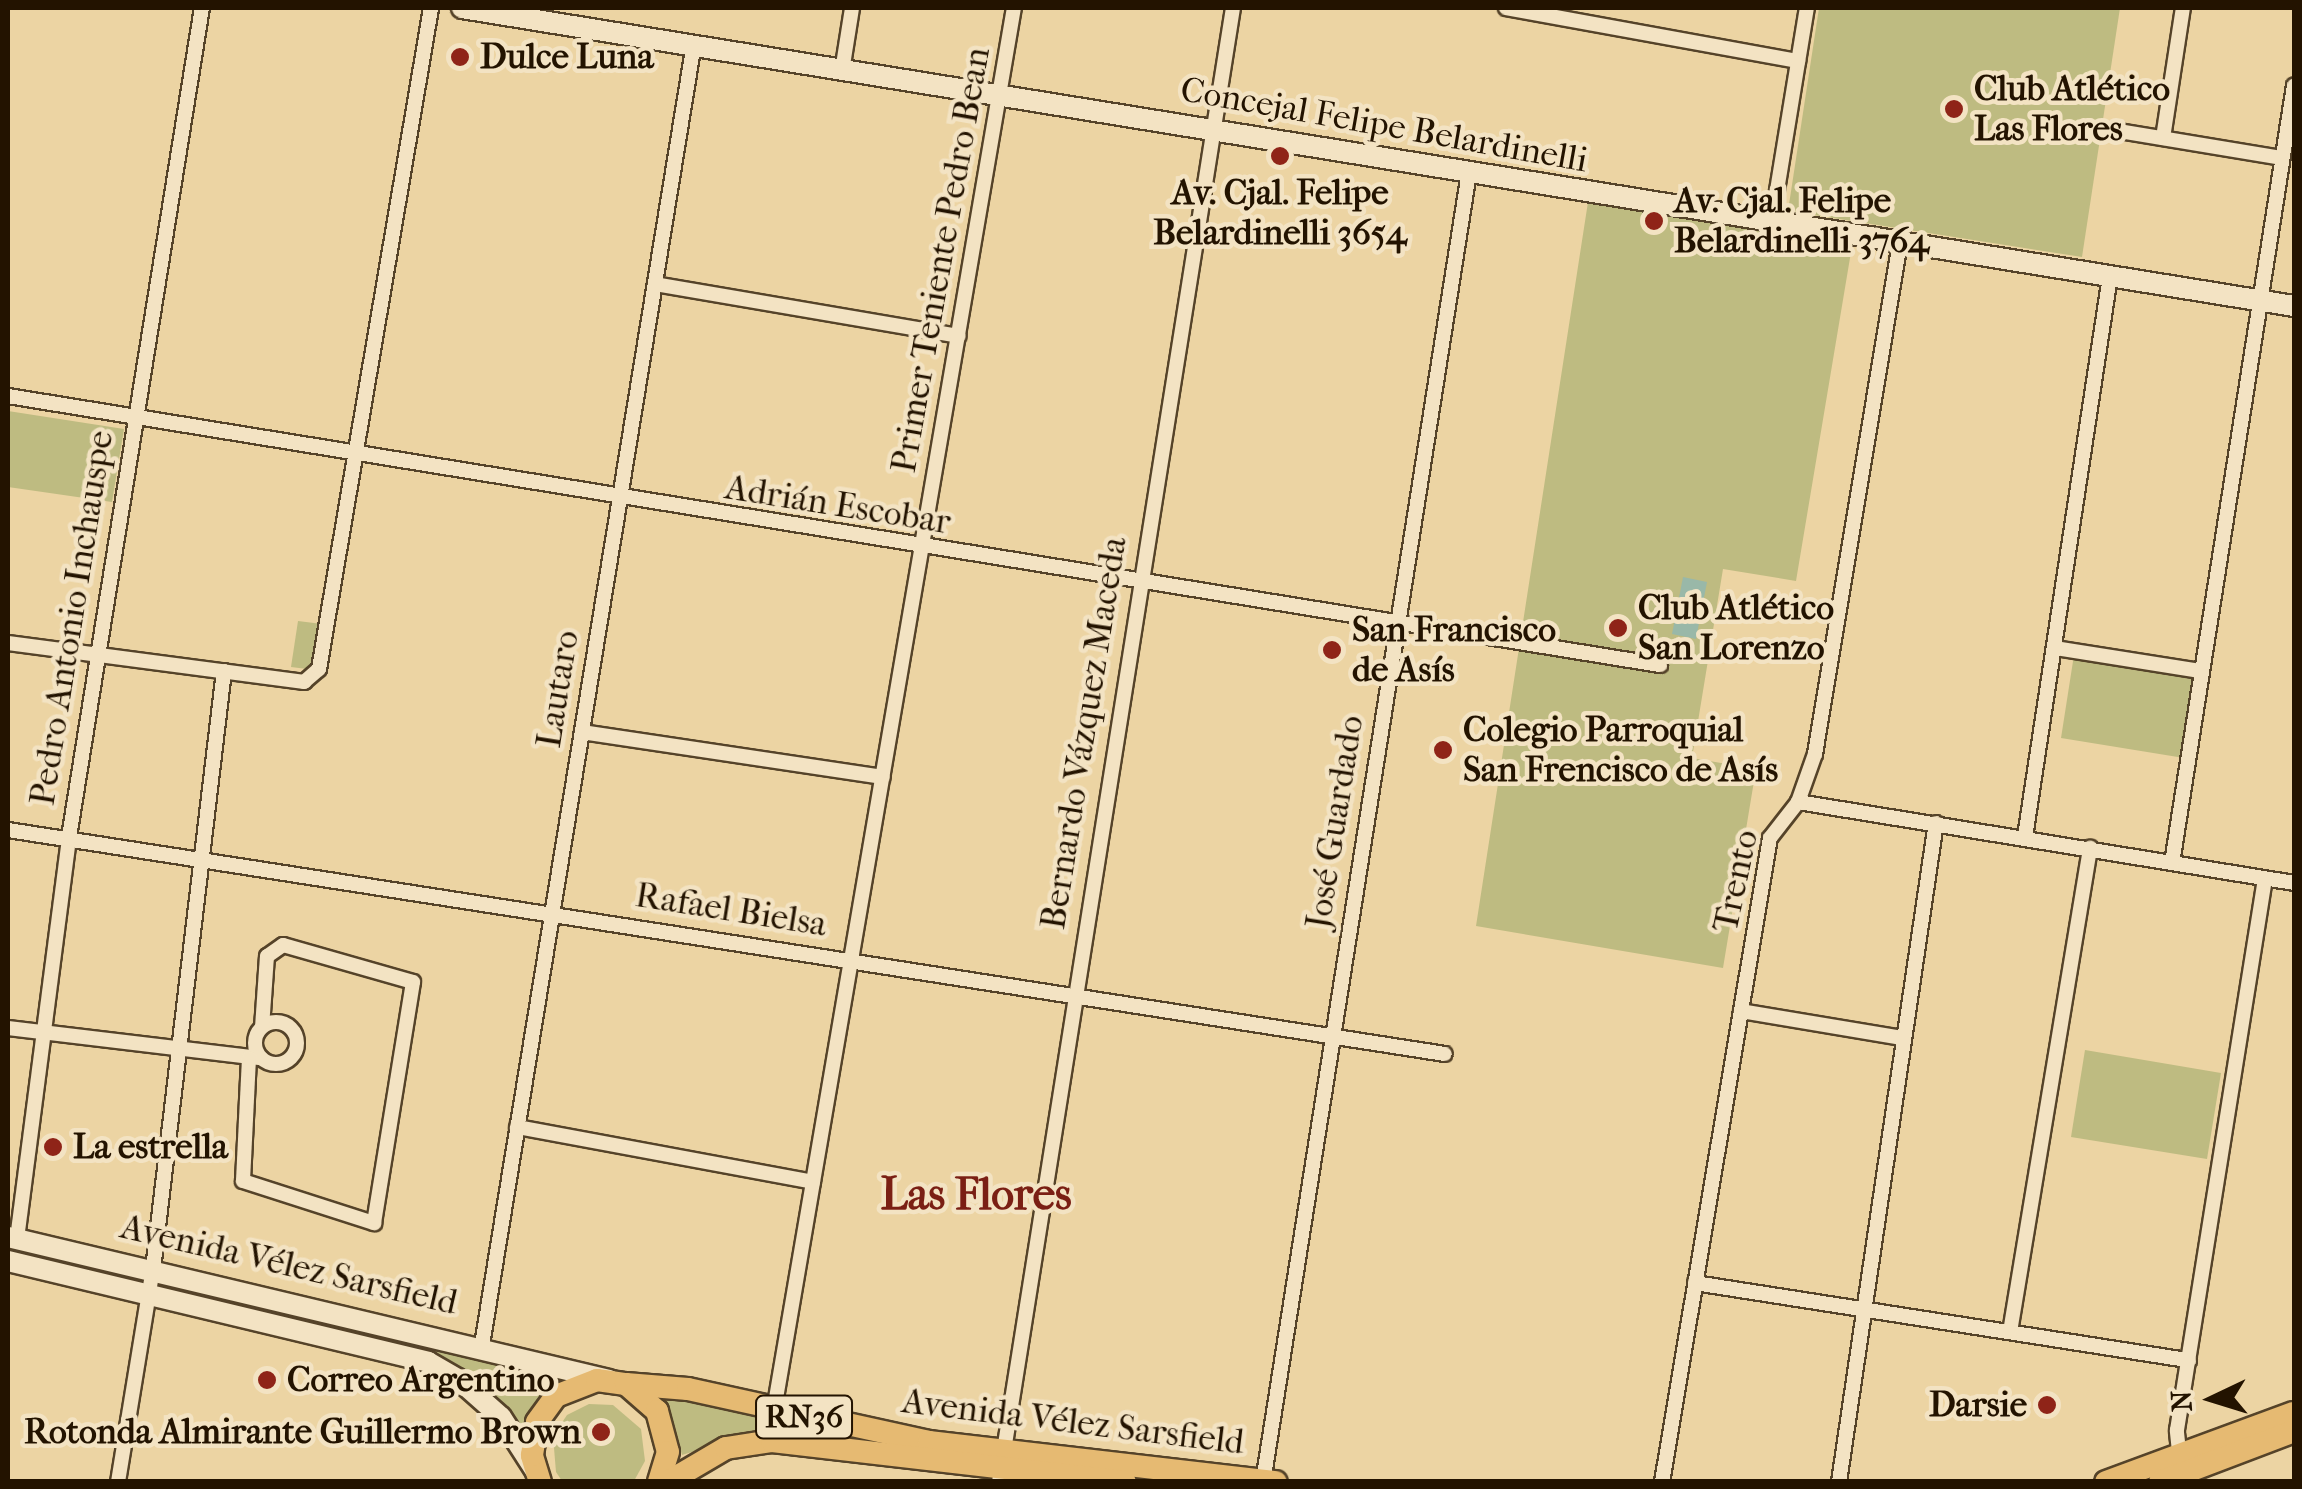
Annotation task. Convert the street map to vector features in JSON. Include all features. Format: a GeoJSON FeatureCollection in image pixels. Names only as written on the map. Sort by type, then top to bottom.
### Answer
{"type":"FeatureCollection","features":[{"type":"Feature","properties":{"kind":"main road","name":"Concejal Felipe Belardinelli"},"geometry":{"type":"LineString","coordinates":[[462,8],[843,66],[1470,173],[2294,306]]}},
{"type":"Feature","properties":{"kind":"main road","name":"Avenida Vélez Sarsfield"},"geometry":{"type":"LineString","coordinates":[[12,1238],[482,1345],[619,1382],[688,1389],[1002,1467],[1268,1481]]}},
{"type":"Feature","properties":{"kind":"main road","name":"Avenida Vélez Sarsfield"},"geometry":{"type":"LineString","coordinates":[[8,1261],[150,1292],[443,1369],[501,1418],[538,1476]]}},
{"type":"Feature","properties":{"kind":"main road","name":"RN36"},"geometry":{"type":"LineString","coordinates":[[538,1476],[532,1438],[545,1408],[570,1387],[619,1382]]}},
{"type":"Feature","properties":{"kind":"main road"},"geometry":{"type":"LineString","coordinates":[[619,1382],[664,1424],[668,1452],[659,1482]]}},
{"type":"Feature","properties":{"kind":"main road"},"geometry":{"type":"LineString","coordinates":[[2160,1482],[2181,1464],[2294,1412]]}},
{"type":"Feature","properties":{"kind":"main road"},"geometry":{"type":"LineString","coordinates":[[2106,1482],[2294,1431]]}},
{"type":"Feature","properties":{"kind":"main road","name":"Avenida Vélez Sarsfield"},"geometry":{"type":"LineString","coordinates":[[668,1482],[726,1448],[772,1442],[1125,1482]]}},
{"type":"Feature","properties":{"kind":"street","name":"Pedro Antonio Inchauspe"},"geometry":{"type":"LineString","coordinates":[[12,1238],[96,655],[202,8]]}},
{"type":"Feature","properties":{"kind":"street"},"geometry":{"type":"LineString","coordinates":[[8,644],[304,682],[319,670],[431,8]]}},
{"type":"Feature","properties":{"kind":"street"},"geometry":{"type":"LineString","coordinates":[[843,66],[852,8]]}},
{"type":"Feature","properties":{"kind":"street","name":"Primer Teniente Pedro Bean"},"geometry":{"type":"LineString","coordinates":[[774,1410],[1014,8]]}},
{"type":"Feature","properties":{"kind":"street","name":"Bernardo Vázquez Maceda"},"geometry":{"type":"LineString","coordinates":[[1002,1467],[1138,583],[1233,8]]}},
{"type":"Feature","properties":{"kind":"street"},"geometry":{"type":"LineString","coordinates":[[1506,8],[1798,61]]}},
{"type":"Feature","properties":{"kind":"street"},"geometry":{"type":"LineString","coordinates":[[1772,221],[1807,8]]}},
{"type":"Feature","properties":{"kind":"street"},"geometry":{"type":"LineString","coordinates":[[2163,138],[2183,8]]}},
{"type":"Feature","properties":{"kind":"street","name":"Lautaro"},"geometry":{"type":"LineString","coordinates":[[482,1345],[694,43]]}},
{"type":"Feature","properties":{"kind":"street"},"geometry":{"type":"LineString","coordinates":[[2172,862],[2294,86]]}},
{"type":"Feature","properties":{"kind":"street"},"geometry":{"type":"LineString","coordinates":[[2113,130],[2282,158]]}},
{"type":"Feature","properties":{"kind":"street","name":"José Guardado"},"geometry":{"type":"LineString","coordinates":[[1268,1481],[1332,1035],[1470,173]]}},
{"type":"Feature","properties":{"kind":"street","name":"Trento"},"geometry":{"type":"LineString","coordinates":[[1662,1482],[1770,838],[1798,802],[1815,754],[1900,244]]}},
{"type":"Feature","properties":{"kind":"street"},"geometry":{"type":"LineString","coordinates":[[2025,838],[2110,276]]}},
{"type":"Feature","properties":{"kind":"street"},"geometry":{"type":"LineString","coordinates":[[655,284],[958,336]]}},
{"type":"Feature","properties":{"kind":"street","name":"Adrián Escobar"},"geometry":{"type":"LineString","coordinates":[[8,396],[922,550],[1660,664]]}},
{"type":"Feature","properties":{"kind":"street"},"geometry":{"type":"LineString","coordinates":[[2055,648],[2201,672]]}},
{"type":"Feature","properties":{"kind":"street"},"geometry":{"type":"LineString","coordinates":[[118,1482],[150,1292],[224,671]]}},
{"type":"Feature","properties":{"kind":"street"},"geometry":{"type":"LineString","coordinates":[[582,732],[883,776]]}},
{"type":"Feature","properties":{"kind":"street"},"geometry":{"type":"LineString","coordinates":[[1798,802],[2294,884]]}},
{"type":"Feature","properties":{"kind":"street"},"geometry":{"type":"LineString","coordinates":[[1840,1482],[1936,823]]}},
{"type":"Feature","properties":{"kind":"street","name":"Rafael Bielsa"},"geometry":{"type":"LineString","coordinates":[[8,830],[202,856],[1444,1054]]}},
{"type":"Feature","properties":{"kind":"street"},"geometry":{"type":"LineString","coordinates":[[2010,1332],[2090,848]]}},
{"type":"Feature","properties":{"kind":"street"},"geometry":{"type":"LineString","coordinates":[[2181,1464],[2176,1430],[2265,879]]}},
{"type":"Feature","properties":{"kind":"street"},"geometry":{"type":"LineString","coordinates":[[282,945],[413,982],[374,1223],[243,1182],[255,1038],[262,1027],[267,956],[282,945]]}},
{"type":"Feature","properties":{"kind":"street"},"geometry":{"type":"LineString","coordinates":[[1741,1011],[1902,1038]]}},
{"type":"Feature","properties":{"kind":"street"},"geometry":{"type":"LineString","coordinates":[[8,1028],[288,1061],[298,1042],[288,1024],[262,1027]]}},
{"type":"Feature","properties":{"kind":"street"},"geometry":{"type":"LineString","coordinates":[[517,1127],[813,1182]]}},
{"type":"Feature","properties":{"kind":"street"},"geometry":{"type":"LineString","coordinates":[[1695,1283],[2188,1360]]}},
{"type":"Feature","properties":{"kind":"shaded area","name":"Club Atlético Las Flores"},"geometry":{"type":"Polygon","coordinates":[[[1819,8],[2120,8],[2082,257],[1788,211],[1819,8]]]}},
{"type":"Feature","properties":{"kind":"shaded area","name":"Club Atlético San Lorenzo"},"geometry":{"type":"Polygon","coordinates":[[[1588,202],[1852,246],[1796,581],[1723,569],[1692,758],[1756,769],[1723,968],[1476,926],[1588,202]]]}},
{"type":"Feature","properties":{"kind":"shaded area"},"geometry":{"type":"Polygon","coordinates":[[[8,411],[124,429],[112,502],[8,487],[8,411]]]}},
{"type":"Feature","properties":{"kind":"shaded area"},"geometry":{"type":"Polygon","coordinates":[[[1683,577],[1707,582],[1696,639],[1672,634],[1683,577]]]}},
{"type":"Feature","properties":{"kind":"shaded area"},"geometry":{"type":"Polygon","coordinates":[[[298,621],[322,624],[315,670],[291,667],[298,621]]]}},
{"type":"Feature","properties":{"kind":"shaded area"},"geometry":{"type":"Polygon","coordinates":[[[2074,655],[2197,675],[2184,758],[2061,738],[2074,655]]]}},
{"type":"Feature","properties":{"kind":"shaded area"},"geometry":{"type":"Polygon","coordinates":[[[2085,1050],[2221,1073],[2207,1159],[2071,1137],[2085,1050]]]}},
{"type":"Feature","properties":{"kind":"shaded area"},"geometry":{"type":"Polygon","coordinates":[[[162,1279],[568,1376],[550,1384],[527,1430],[455,1363],[159,1288],[162,1279]]]}},
{"type":"Feature","properties":{"kind":"shaded area"},"geometry":{"type":"Polygon","coordinates":[[[664,1396],[858,1440],[760,1431],[682,1455],[664,1396]]]}},
{"type":"Feature","properties":{"kind":"shaded area","name":"Rotonda Almirante Guillermo Brown"},"geometry":{"type":"Polygon","coordinates":[[[589,1404],[613,1405],[641,1429],[645,1461],[634,1481],[562,1481],[556,1472],[553,1436],[567,1415],[589,1404]]]}},
{"type":"Feature","properties":{"kind":"place","name":"Dulce Luna"},"geometry":{"type":"Point","coordinates":[460,57]}},
{"type":"Feature","properties":{"kind":"place","name":"Club Atlético Las Flores"},"geometry":{"type":"Point","coordinates":[1954,109]}},
{"type":"Feature","properties":{"kind":"place","name":"Av. Cjal. Felipe Belardinelli 3654"},"geometry":{"type":"Point","coordinates":[1280,156]}},
{"type":"Feature","properties":{"kind":"place","name":"Av. Cjal. Felipe Belardinelli 3764"},"geometry":{"type":"Point","coordinates":[1654,221]}},
{"type":"Feature","properties":{"kind":"place","name":"Club Atlético San Lorenzo"},"geometry":{"type":"Point","coordinates":[1618,628]}},
{"type":"Feature","properties":{"kind":"place","name":"San Francisco de Asís"},"geometry":{"type":"Point","coordinates":[1332,650]}},
{"type":"Feature","properties":{"kind":"place","name":"Colegio Parroquial San Frencisco de Asís"},"geometry":{"type":"Point","coordinates":[1443,750]}},
{"type":"Feature","properties":{"kind":"place","name":"La estrella"},"geometry":{"type":"Point","coordinates":[53,1147]}},
{"type":"Feature","properties":{"kind":"place","name":"Correo Argentino"},"geometry":{"type":"Point","coordinates":[267,1380]}},
{"type":"Feature","properties":{"kind":"place","name":"Darsie"},"geometry":{"type":"Point","coordinates":[2047,1405]}},
{"type":"Feature","properties":{"kind":"place","name":"Rotonda Almirante Guillermo Brown"},"geometry":{"type":"Point","coordinates":[601,1432]}},
{"type":"Feature","properties":{"kind":"district","name":"Las Flores"},"geometry":{"type":"Point","coordinates":[976,1195]}}]}
